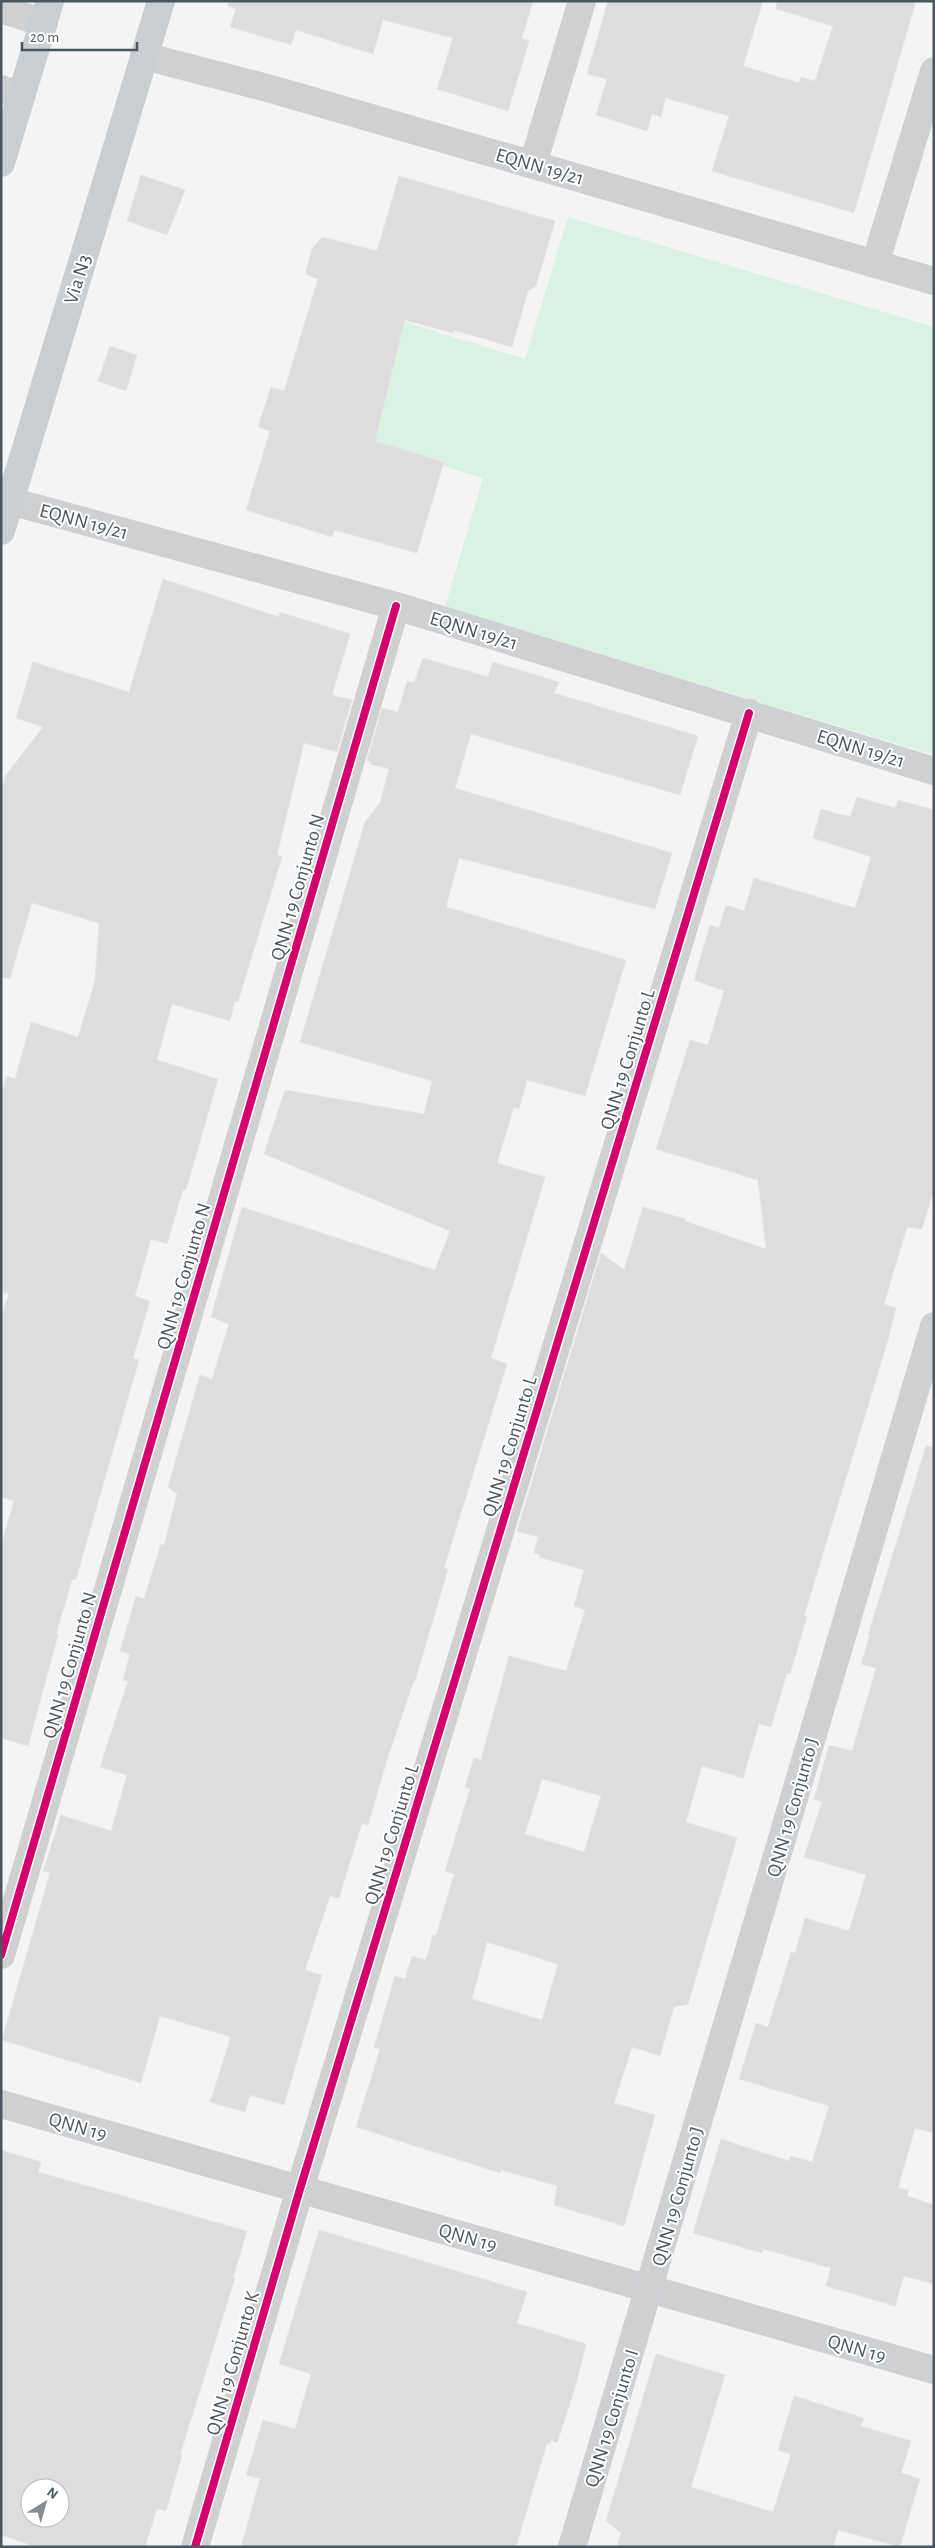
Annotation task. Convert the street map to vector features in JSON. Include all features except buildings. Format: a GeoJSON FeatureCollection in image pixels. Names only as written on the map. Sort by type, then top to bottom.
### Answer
{"type":"FeatureCollection","features":[{"type":"Feature","properties":{"kind":"main road","name":"Via N3"},"geometry":{"type":"LineString","coordinates":[[1,531],[158,6]]}},
{"type":"Feature","properties":{"kind":"main road"},"geometry":{"type":"LineString","coordinates":[[1,163],[11,92],[47,12]]}},
{"type":"Feature","properties":{"kind":"street"},"geometry":{"type":"LineString","coordinates":[[533,164],[582,1]]}},
{"type":"Feature","properties":{"kind":"street"},"geometry":{"type":"LineString","coordinates":[[1,9],[47,12]]}},
{"type":"Feature","properties":{"kind":"street","name":"EQNN 19/21"},"geometry":{"type":"LineString","coordinates":[[144,56],[271,89],[934,281]]}},
{"type":"Feature","properties":{"kind":"street"},"geometry":{"type":"LineString","coordinates":[[875,264],[934,71]]}},
{"type":"Feature","properties":{"kind":"street","name":"EQNN 19/21"},"geometry":{"type":"LineString","coordinates":[[10,501],[396,606],[934,771]]}},
{"type":"Feature","properties":{"kind":"street","name":"QNN 19 Conjunto N"},"geometry":{"type":"LineString","coordinates":[[1,1954],[396,606]]}},
{"type":"Feature","properties":{"kind":"street","name":"QNN 19 Conjunto L"},"geometry":{"type":"LineString","coordinates":[[300,2189],[749,713]]}},
{"type":"Feature","properties":{"kind":"street","name":"QNN 19 Conjunto J"},"geometry":{"type":"LineString","coordinates":[[650,2289],[934,1326]]}},
{"type":"Feature","properties":{"kind":"street","name":"QNN 19"},"geometry":{"type":"LineString","coordinates":[[1,2104],[934,2370]]}},
{"type":"Feature","properties":{"kind":"street","name":"QNN 19 Conjunto K"},"geometry":{"type":"LineString","coordinates":[[195,2547],[300,2189]]}},
{"type":"Feature","properties":{"kind":"street","name":"QNN 19 Conjunto I"},"geometry":{"type":"LineString","coordinates":[[572,2547],[650,2289]]}},
{"type":"Feature","properties":{"kind":"green space"},"geometry":{"type":"Polygon","coordinates":[[[568,217],[934,327],[934,755],[445,607],[483,478],[368,444],[405,322],[525,359],[568,217]]]}},
{"type":"Feature","properties":{"kind":"cycle path"},"geometry":{"type":"LineString","coordinates":[[1,1955],[396,606]]}},
{"type":"Feature","properties":{"kind":"cycle path"},"geometry":{"type":"LineString","coordinates":[[195,2547],[300,2189],[749,713]]}}]}
